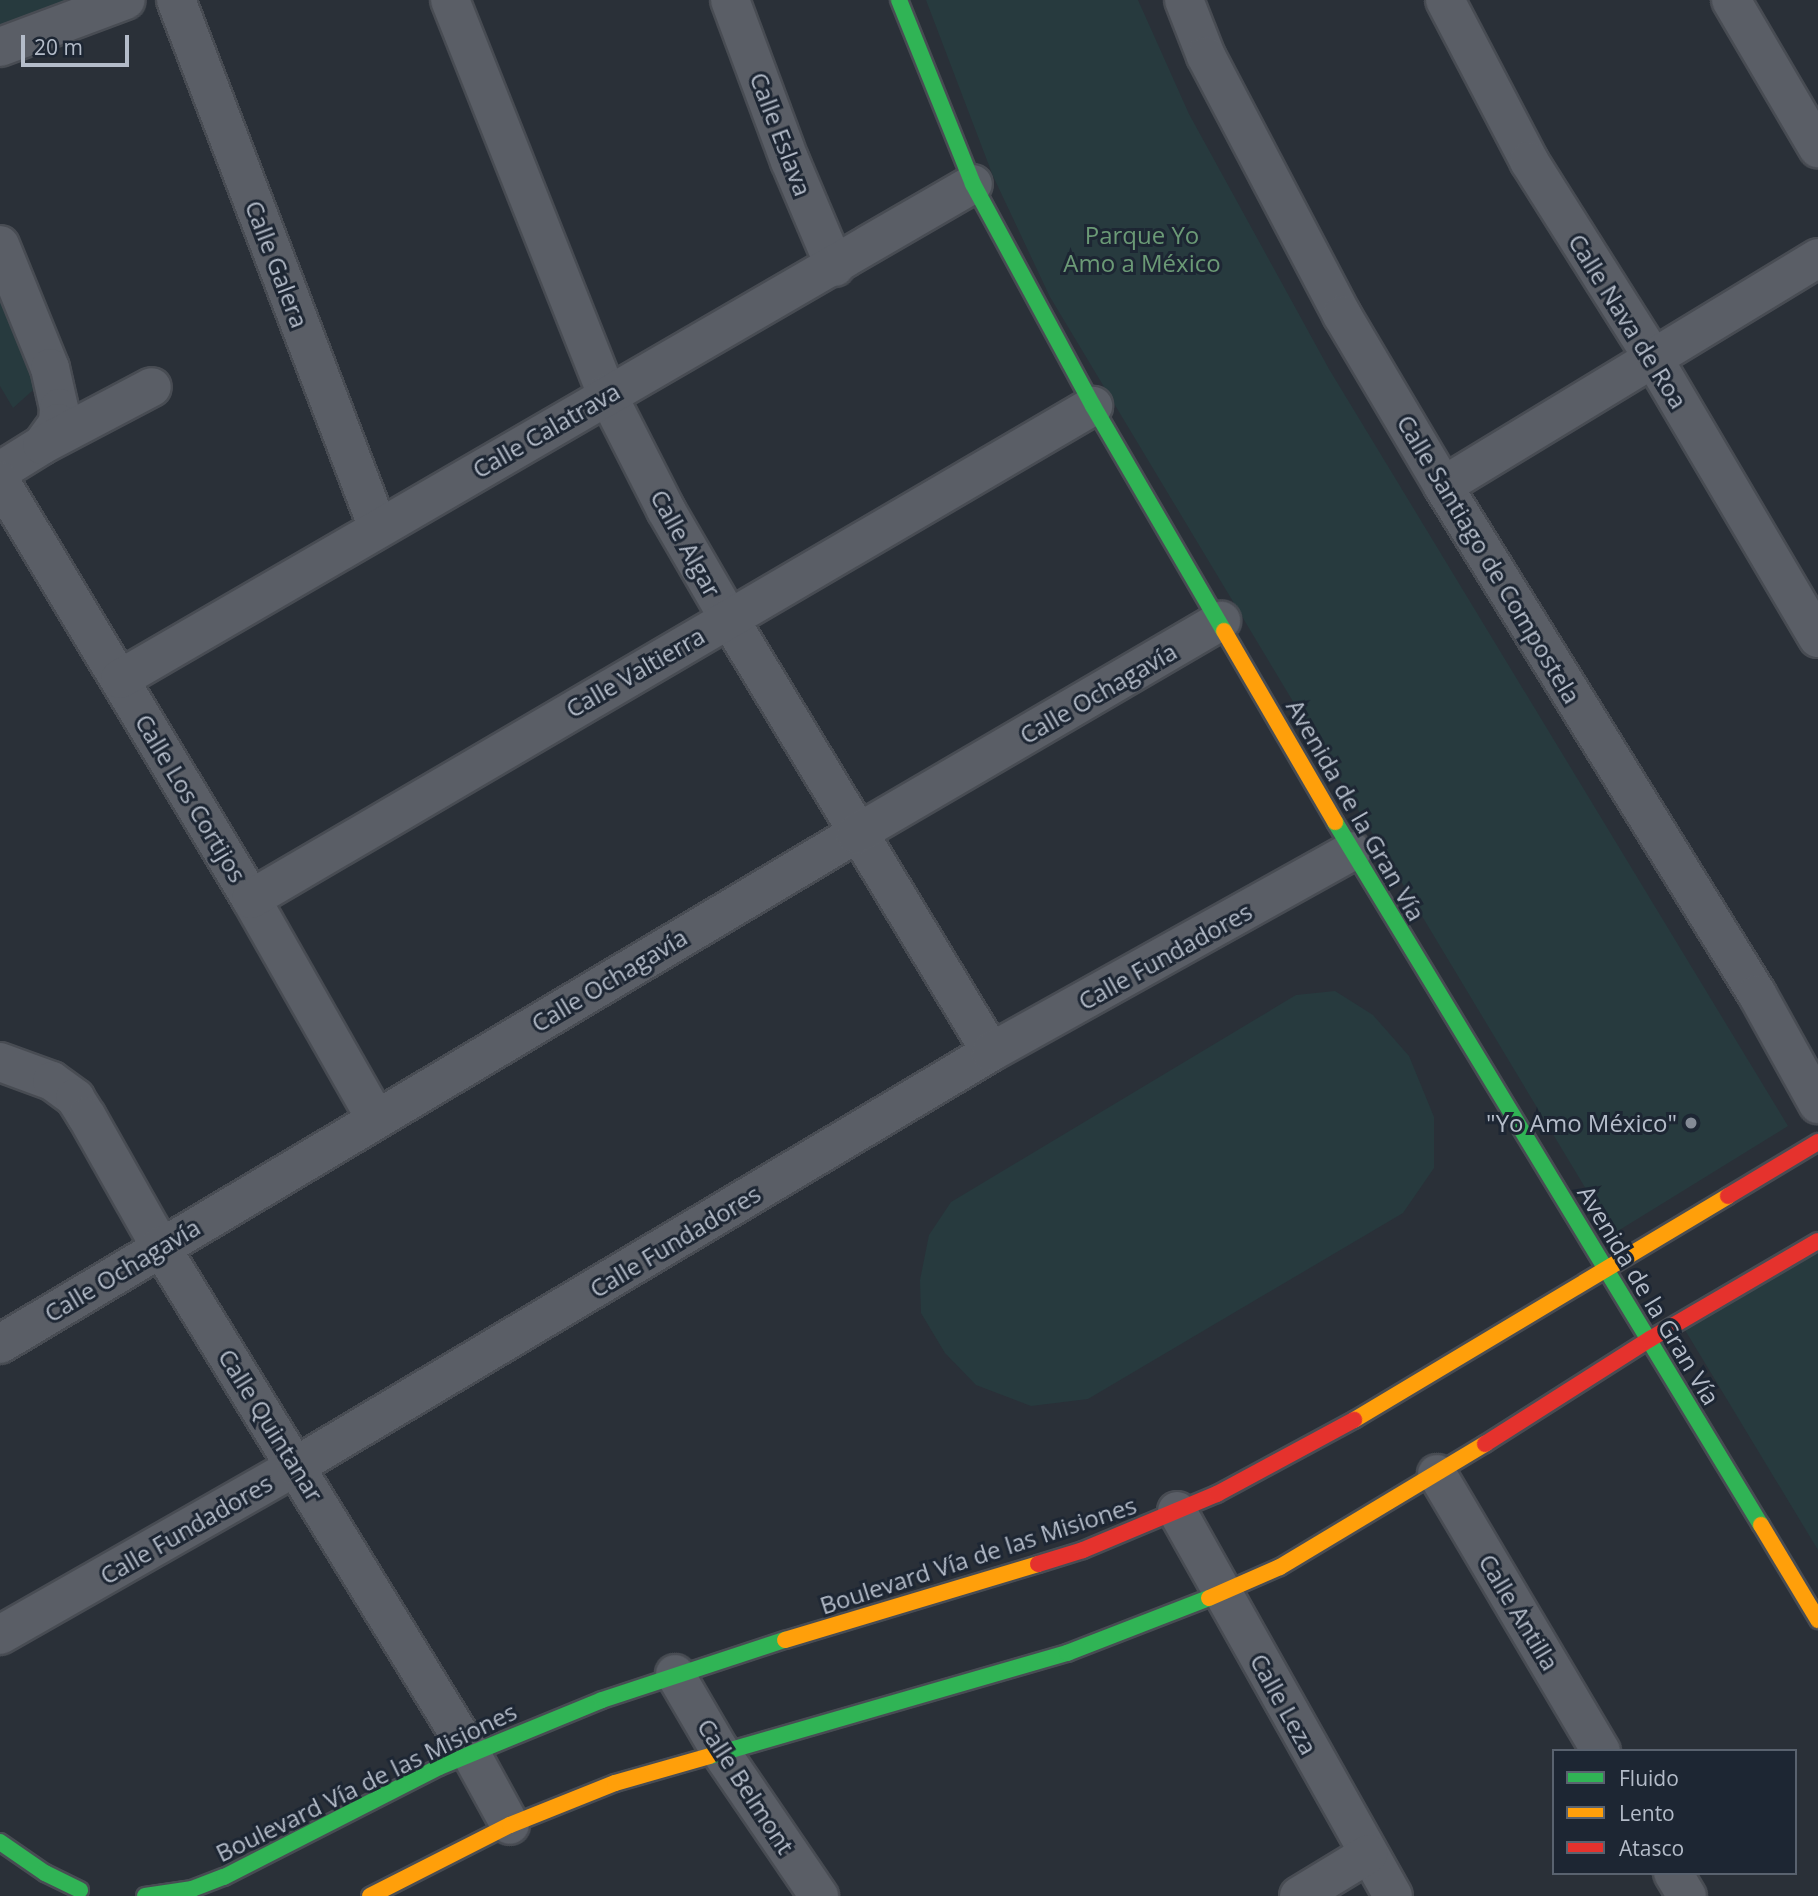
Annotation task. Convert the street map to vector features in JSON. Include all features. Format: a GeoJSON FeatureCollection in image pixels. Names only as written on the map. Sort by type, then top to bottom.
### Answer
{"type":"FeatureCollection","features":[{"type":"Feature","properties":{"kind":"street"},"geometry":{"type":"LineString","coordinates":[[0,47],[126,0]]}},
{"type":"Feature","properties":{"kind":"street","name":"Calle Galera"},"geometry":{"type":"LineString","coordinates":[[176,0],[378,528]]}},
{"type":"Feature","properties":{"kind":"street","name":"Calle Algar"},"geometry":{"type":"LineString","coordinates":[[450,0],[607,394],[666,510],[856,834],[991,1052]]}},
{"type":"Feature","properties":{"kind":"street","name":"Calle Eslava"},"geometry":{"type":"LineString","coordinates":[[730,0],[790,161],[835,267]]}},
{"type":"Feature","properties":{"kind":"street","name":"Avenida de la Gran Vía"},"geometry":{"type":"LineString","coordinates":[[898,0],[973,184],[1093,406],[1221,621],[1352,851],[1818,1620]]}},
{"type":"Feature","properties":{"kind":"street","name":"Calle Santiago de Compostela"},"geometry":{"type":"LineString","coordinates":[[1184,0],[1206,56],[1342,314],[1443,486],[1757,994],[1818,1104]]}},
{"type":"Feature","properties":{"kind":"street","name":"Calle Nava de Roa"},"geometry":{"type":"LineString","coordinates":[[1445,0],[1529,161],[1653,358],[1818,638]]}},
{"type":"Feature","properties":{"kind":"street"},"geometry":{"type":"LineString","coordinates":[[1731,0],[1818,148]]}},
{"type":"Feature","properties":{"kind":"street","name":"Calle Calatrava"},"geometry":{"type":"LineString","coordinates":[[120,680],[607,394],[835,267],[973,184]]}},
{"type":"Feature","properties":{"kind":"street"},"geometry":{"type":"LineString","coordinates":[[0,244],[50,369],[59,408],[58,423],[42,445]]}},
{"type":"Feature","properties":{"kind":"street"},"geometry":{"type":"LineString","coordinates":[[1443,486],[1818,258]]}},
{"type":"Feature","properties":{"kind":"street"},"geometry":{"type":"LineString","coordinates":[[0,471],[42,445],[152,387]]}},
{"type":"Feature","properties":{"kind":"street","name":"Calle Valtierra"},"geometry":{"type":"LineString","coordinates":[[251,899],[727,617],[1093,406]]}},
{"type":"Feature","properties":{"kind":"street","name":"Calle Los Cortijos"},"geometry":{"type":"LineString","coordinates":[[0,481],[251,899],[376,1119]]}},
{"type":"Feature","properties":{"kind":"street","name":"Calle Ochagavía"},"geometry":{"type":"LineString","coordinates":[[0,1344],[160,1246],[1221,621]]}},
{"type":"Feature","properties":{"kind":"street","name":"Calle Fundadores"},"geometry":{"type":"LineString","coordinates":[[0,1635],[296,1466],[991,1052],[1352,851]]}},
{"type":"Feature","properties":{"kind":"street","name":"Calle Quintanar"},"geometry":{"type":"LineString","coordinates":[[0,1062],[52,1081],[75,1098],[160,1246],[470,1752],[510,1825]]}},
{"type":"Feature","properties":{"kind":"street","name":"Boulevard Vía de las Misiones"},"geometry":{"type":"LineString","coordinates":[[145,1896],[192,1889],[224,1877],[470,1752],[675,1674],[1083,1550],[1217,1494],[1342,1427],[1818,1142]]}},
{"type":"Feature","properties":{"kind":"street"},"geometry":{"type":"LineString","coordinates":[[370,1896],[510,1825],[615,1783],[720,1751],[902,1703],[1067,1653],[1222,1593],[1280,1567],[1437,1474],[1650,1339],[1818,1241]]}},
{"type":"Feature","properties":{"kind":"street","name":"Calle Antilla"},"geometry":{"type":"LineString","coordinates":[[1437,1474],[1600,1749]]}},
{"type":"Feature","properties":{"kind":"street","name":"Calle Leza"},"geometry":{"type":"LineString","coordinates":[[1177,1511],[1393,1896]]}},
{"type":"Feature","properties":{"kind":"street","name":"Calle Belmont"},"geometry":{"type":"LineString","coordinates":[[675,1674],[720,1751],[811,1894]]}},
{"type":"Feature","properties":{"kind":"street"},"geometry":{"type":"LineString","coordinates":[[0,1842],[45,1873],[79,1890],[99,1894]]}},
{"type":"Feature","properties":{"kind":"street"},"geometry":{"type":"LineString","coordinates":[[1299,1896],[1368,1854]]}},
{"type":"Feature","properties":{"kind":"street"},"geometry":{"type":"LineString","coordinates":[[1674,1875],[1687,1896]]}},
{"type":"Feature","properties":{"kind":"street"},"geometry":{"type":"LineString","coordinates":[[48,1894],[79,1890]]}},
{"type":"Feature","properties":{"kind":"green space"},"geometry":{"type":"Polygon","coordinates":[[[0,0],[105,0],[0,38],[0,0]]]}},
{"type":"Feature","properties":{"kind":"green space","name":"Parque Yo Amo a México"},"geometry":{"type":"Polygon","coordinates":[[[926,0],[1138,0],[1189,114],[1329,369],[1788,1126],[1613,1234],[1050,297],[993,176],[926,0]]]}},
{"type":"Feature","properties":{"kind":"green space"},"geometry":{"type":"Polygon","coordinates":[[[0,280],[41,383],[13,408],[0,386],[0,280]]]}},
{"type":"Feature","properties":{"kind":"green space"},"geometry":{"type":"Polygon","coordinates":[[[1335,991],[1373,1015],[1409,1056],[1434,1117],[1434,1168],[1403,1213],[1088,1399],[1031,1406],[976,1385],[945,1353],[921,1313],[920,1280],[929,1235],[951,1202],[1296,995],[1335,991]]]}},
{"type":"Feature","properties":{"kind":"green space"},"geometry":{"type":"Polygon","coordinates":[[[1818,1250],[1818,1550],[1685,1330],[1818,1250]]]}},
{"type":"Feature","properties":{"kind":"traffic: fast"},"geometry":{"type":"LineString","coordinates":[[899,0],[973,184],[1093,406],[1224,631]]}},
{"type":"Feature","properties":{"kind":"traffic: fast"},"geometry":{"type":"LineString","coordinates":[[1335,822],[1761,1525]]}},
{"type":"Feature","properties":{"kind":"traffic: fast"},"geometry":{"type":"LineString","coordinates":[[710,1756],[1067,1653],[1209,1598]]}},
{"type":"Feature","properties":{"kind":"traffic: fast"},"geometry":{"type":"LineString","coordinates":[[145,1896],[192,1889],[224,1877],[439,1767],[602,1700],[785,1640]]}},
{"type":"Feature","properties":{"kind":"traffic: fast"},"geometry":{"type":"LineString","coordinates":[[0,1842],[45,1873],[80,1890]]}},
{"type":"Feature","properties":{"kind":"traffic: slow"},"geometry":{"type":"LineString","coordinates":[[1224,631],[1335,822]]}},
{"type":"Feature","properties":{"kind":"traffic: slow"},"geometry":{"type":"LineString","coordinates":[[1354,1420],[1728,1196]]}},
{"type":"Feature","properties":{"kind":"traffic: slow"},"geometry":{"type":"LineString","coordinates":[[1209,1598],[1280,1567],[1485,1444]]}},
{"type":"Feature","properties":{"kind":"traffic: slow"},"geometry":{"type":"LineString","coordinates":[[1761,1525],[1818,1620]]}},
{"type":"Feature","properties":{"kind":"traffic: slow"},"geometry":{"type":"LineString","coordinates":[[785,1640],[1038,1564]]}},
{"type":"Feature","properties":{"kind":"traffic: slow"},"geometry":{"type":"LineString","coordinates":[[370,1896],[510,1825],[615,1783],[710,1756]]}},
{"type":"Feature","properties":{"kind":"traffic: jam"},"geometry":{"type":"LineString","coordinates":[[1728,1196],[1818,1142]]}},
{"type":"Feature","properties":{"kind":"traffic: jam"},"geometry":{"type":"LineString","coordinates":[[1485,1444],[1650,1339],[1818,1241]]}},
{"type":"Feature","properties":{"kind":"traffic: jam"},"geometry":{"type":"LineString","coordinates":[[1038,1564],[1083,1550],[1217,1494],[1354,1420]]}},
{"type":"Feature","properties":{"kind":"place","name":"\"Yo Amo México\""},"geometry":{"type":"Point","coordinates":[1691,1123]}}]}
